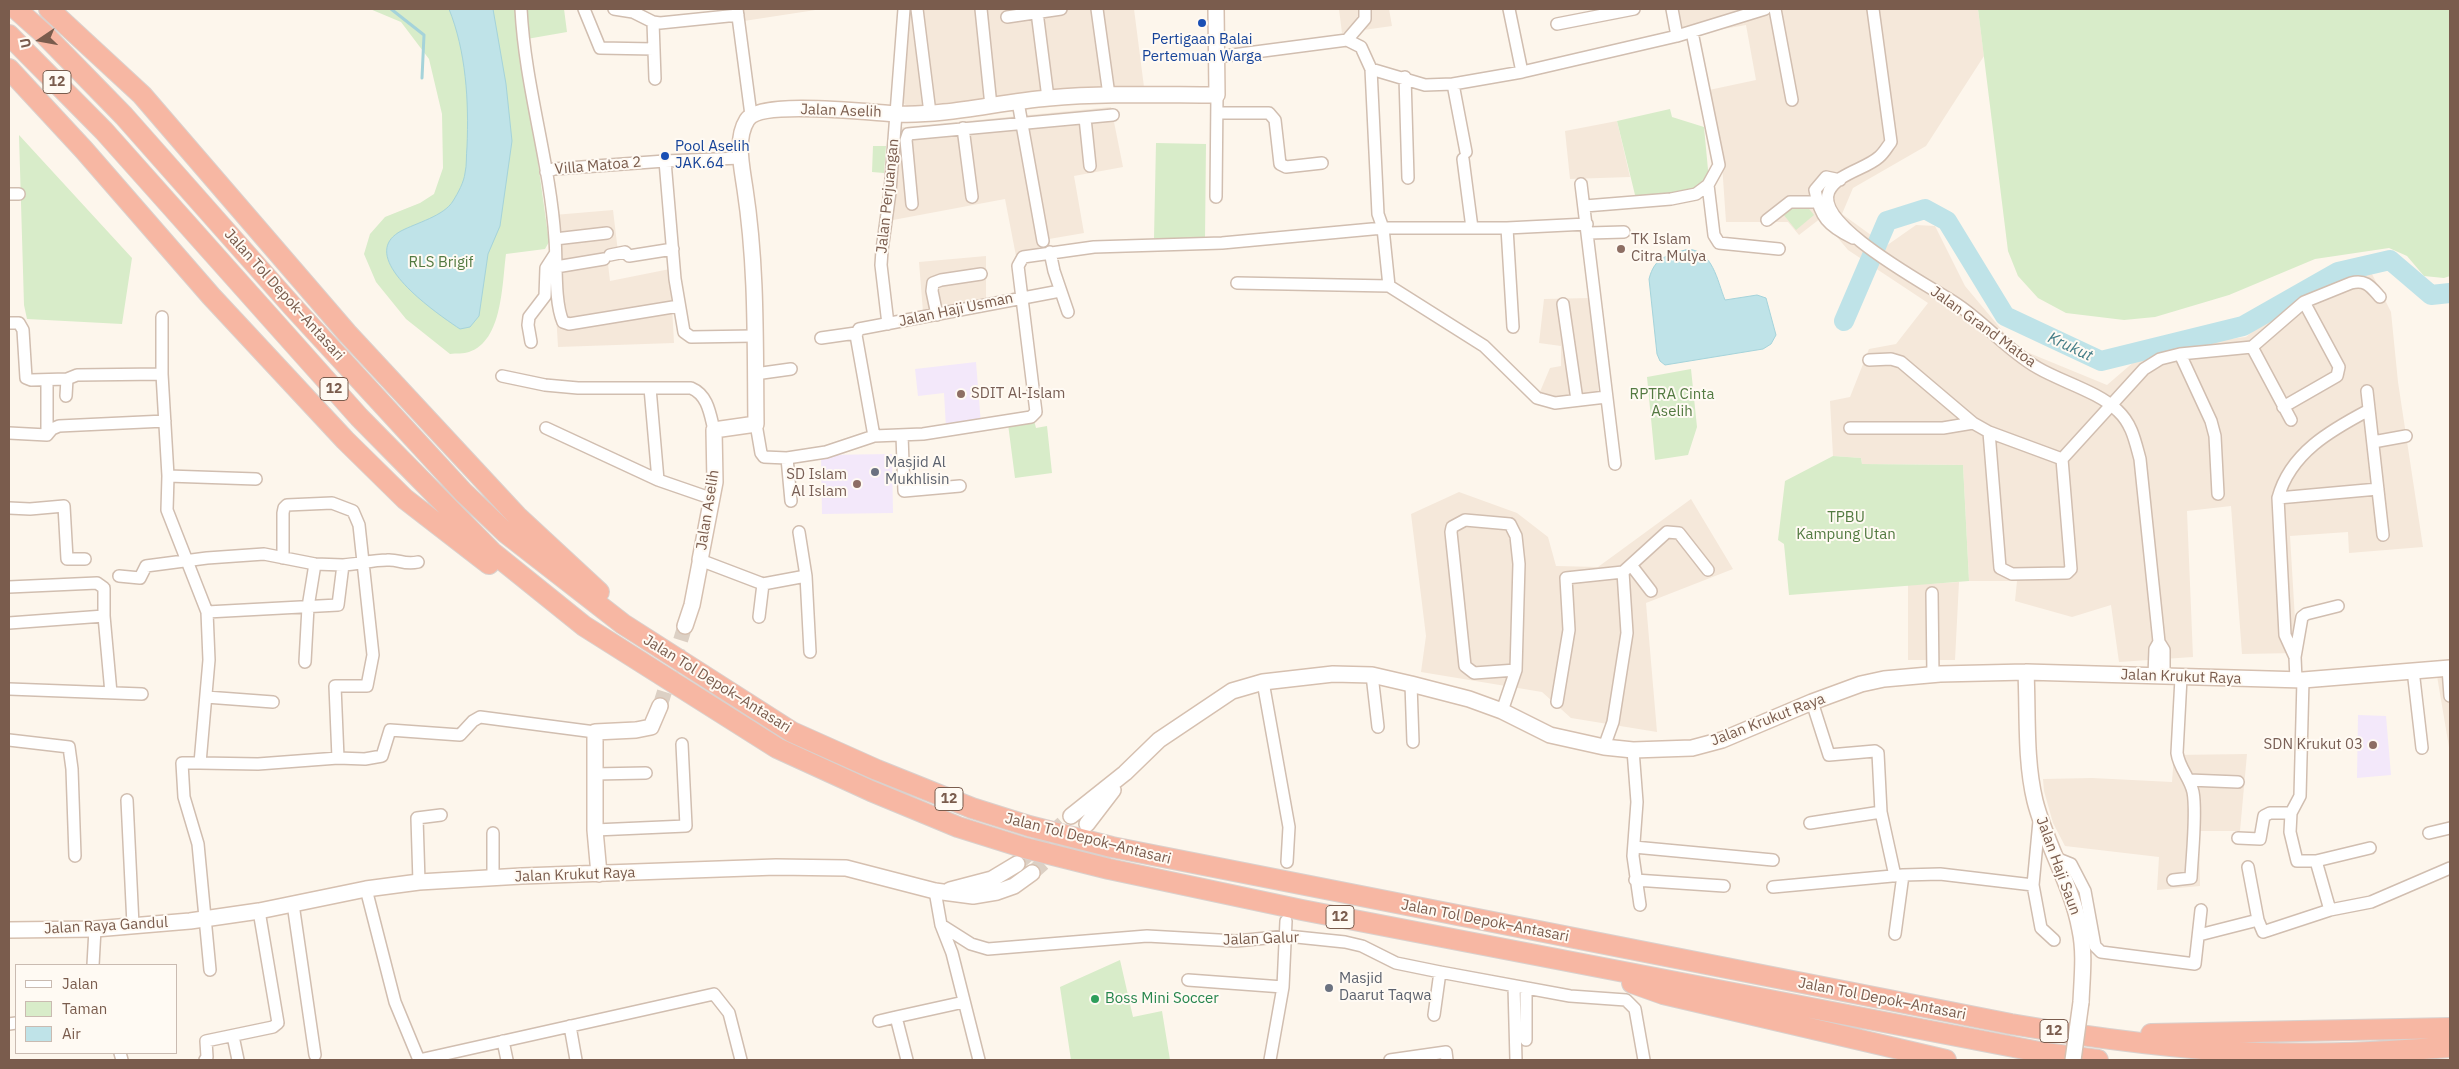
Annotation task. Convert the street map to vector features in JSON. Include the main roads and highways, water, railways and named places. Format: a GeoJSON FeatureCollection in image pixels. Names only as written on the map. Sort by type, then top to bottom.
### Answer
{"type":"FeatureCollection","features":[{"type":"Feature","properties":{"kind":"highway","name":"Jalan Tol Depok–Antasari"},"geometry":{"type":"LineString","coordinates":[[16,9],[44,33],[124,116],[293,307],[463,492],[506,533],[623,624],[792,732],[903,781],[972,808],[1029,826],[1112,847],[2001,1023],[2097,1038],[2261,1053],[2390,1051],[2450,1047]]}},
{"type":"Feature","properties":{"kind":"highway"},"geometry":{"type":"LineString","coordinates":[[49,9],[142,95],[347,333],[517,516],[596,587],[623,624]]}},
{"type":"Feature","properties":{"kind":"highway","name":"Jalan Tol Depok–Antasari"},"geometry":{"type":"LineString","coordinates":[[9,35],[104,131],[359,418],[492,552],[584,626],[778,748],[872,791],[958,827],[1025,848],[1109,869],[1302,910],[2045,1053],[2098,1060]]}},
{"type":"Feature","properties":{"kind":"highway"},"geometry":{"type":"LineString","coordinates":[[9,69],[84,150],[211,296],[365,460],[405,498],[508,579],[584,626]]}},
{"type":"Feature","properties":{"kind":"highway"},"geometry":{"type":"LineString","coordinates":[[1560,959],[1663,994],[1946,1060]]}},
{"type":"Feature","properties":{"kind":"highway"},"geometry":{"type":"LineString","coordinates":[[2097,1038],[2180,1032],[2450,1028]]}},
{"type":"Feature","properties":{"kind":"water"},"geometry":{"type":"Polygon","coordinates":[[[449,9],[493,9],[506,84],[512,141],[500,226],[488,254],[479,316],[470,327],[460,329],[419,299],[393,270],[387,255],[389,242],[401,231],[443,211],[453,201],[462,184],[466,163],[467,94],[463,59],[449,9]]]}},
{"type":"Feature","properties":{"kind":"water"},"geometry":{"type":"Polygon","coordinates":[[[1688,249],[1703,255],[1709,261],[1725,300],[1757,295],[1766,298],[1776,335],[1771,344],[1763,349],[1665,365],[1660,361],[1657,354],[1649,279],[1658,261],[1688,249]]]}},
{"type":"Feature","properties":{"kind":"waterway"},"geometry":{"type":"LineString","coordinates":[[391,9],[424,35],[422,78]]}},
{"type":"Feature","properties":{"kind":"waterway","name":"Krukut"},"geometry":{"type":"LineString","coordinates":[[1844,321],[1887,221],[1925,209],[1947,221],[2005,316],[2101,361],[2243,326],[2338,272],[2390,260],[2431,295],[2450,293]]}},
{"type":"Feature","properties":{"kind":"tunnel"},"geometry":{"type":"LineString","coordinates":[[660,706],[685,626]]}},
{"type":"Feature","properties":{"kind":"tunnel"},"geometry":{"type":"LineString","coordinates":[[1017,864],[1071,816]]}},
{"type":"Feature","properties":{"kind":"tunnel"},"geometry":{"type":"LineString","coordinates":[[1032,873],[1079,832]]}},
{"type":"Feature","properties":{"kind":"place","name":"Pertigaan Balai Pertemuan Warga"},"geometry":{"type":"Point","coordinates":[1202,23]}},
{"type":"Feature","properties":{"kind":"place","name":"Pool Aselih JAK.64"},"geometry":{"type":"Point","coordinates":[665,156]}},
{"type":"Feature","properties":{"kind":"place","name":"TK Islam Citra Mulya"},"geometry":{"type":"Point","coordinates":[1621,249]}},
{"type":"Feature","properties":{"kind":"place","name":"SDIT Al-Islam"},"geometry":{"type":"Point","coordinates":[961,394]}},
{"type":"Feature","properties":{"kind":"place","name":"Masjid Al Mukhlisin"},"geometry":{"type":"Point","coordinates":[875,472]}},
{"type":"Feature","properties":{"kind":"place","name":"SD Islam Al Islam"},"geometry":{"type":"Point","coordinates":[857,484]}},
{"type":"Feature","properties":{"kind":"place","name":"SDN Krukut 03"},"geometry":{"type":"Point","coordinates":[2373,745]}},
{"type":"Feature","properties":{"kind":"place","name":"Masjid Daarut Taqwa"},"geometry":{"type":"Point","coordinates":[1329,988]}},
{"type":"Feature","properties":{"kind":"place","name":"Boss Mini Soccer"},"geometry":{"type":"Point","coordinates":[1095,999]}},
{"type":"Feature","properties":{"kind":"park label","name":"RLS Brigif"},"geometry":{"type":"Point","coordinates":[441,263]}},
{"type":"Feature","properties":{"kind":"park label","name":"RPTRA Cinta Aselih"},"geometry":{"type":"Point","coordinates":[1672,404]}},
{"type":"Feature","properties":{"kind":"park label","name":"TPBU Kampung Utan"},"geometry":{"type":"Point","coordinates":[1846,526]}}]}
